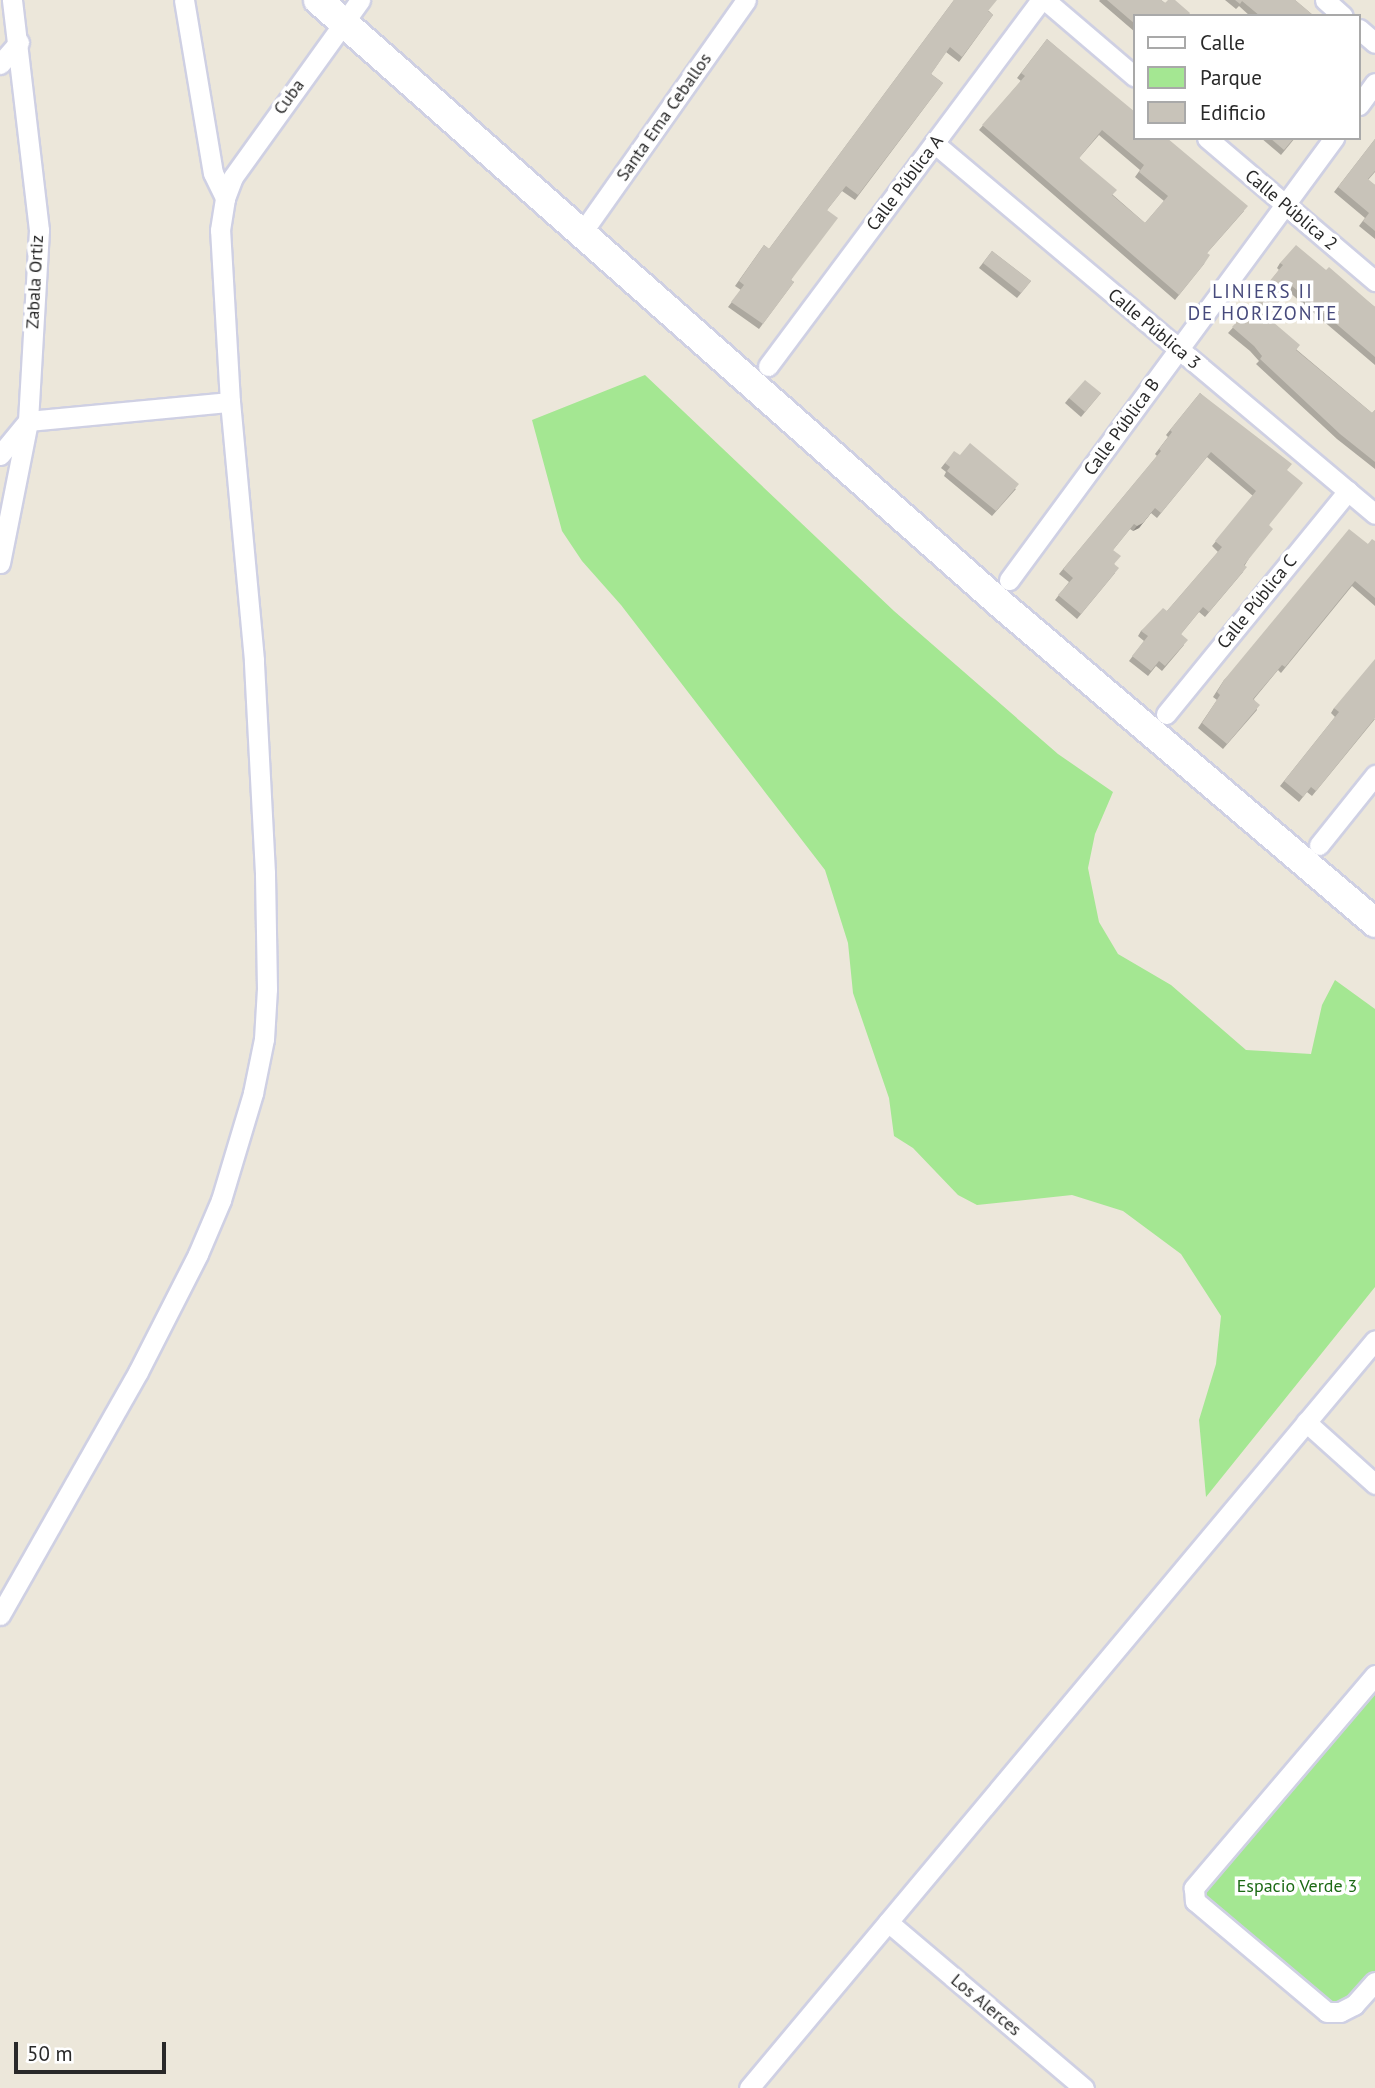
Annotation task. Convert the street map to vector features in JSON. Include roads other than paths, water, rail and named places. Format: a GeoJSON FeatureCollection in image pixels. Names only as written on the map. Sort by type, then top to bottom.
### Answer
{"type":"FeatureCollection","features":[{"type":"Feature","properties":{"kind":"street","name":"Zabala Ortiz"},"geometry":{"type":"LineString","coordinates":[[0,563],[28,421],[39,230],[12,0]]}},
{"type":"Feature","properties":{"kind":"street"},"geometry":{"type":"LineString","coordinates":[[0,1615],[138,1372],[198,1254],[239,1146],[264,1039],[267,989],[261,782],[254,660],[230,402],[220,230],[225,198],[213,173],[184,0]]}},
{"type":"Feature","properties":{"kind":"street"},"geometry":{"type":"LineString","coordinates":[[318,0],[1003,606],[1375,923]]}},
{"type":"Feature","properties":{"kind":"street","name":"Cuba"},"geometry":{"type":"LineString","coordinates":[[225,198],[246,157],[360,0]]}},
{"type":"Feature","properties":{"kind":"street","name":"Santa Ema Ceballos"},"geometry":{"type":"LineString","coordinates":[[581,234],[746,0]]}},
{"type":"Feature","properties":{"kind":"street"},"geometry":{"type":"LineString","coordinates":[[1043,0],[1134,76]]}},
{"type":"Feature","properties":{"kind":"street","name":"Calle Pública A"},"geometry":{"type":"LineString","coordinates":[[768,366],[1043,0]]}},
{"type":"Feature","properties":{"kind":"street"},"geometry":{"type":"LineString","coordinates":[[1325,0],[1341,14]]}},
{"type":"Feature","properties":{"kind":"street"},"geometry":{"type":"LineString","coordinates":[[1361,32],[1375,43]]}},
{"type":"Feature","properties":{"kind":"street"},"geometry":{"type":"LineString","coordinates":[[0,64],[19,42]]}},
{"type":"Feature","properties":{"kind":"street"},"geometry":{"type":"LineString","coordinates":[[1361,101],[1375,83]]}},
{"type":"Feature","properties":{"kind":"street","name":"Calle Pública 2"},"geometry":{"type":"LineString","coordinates":[[1209,140],[1375,281]]}},
{"type":"Feature","properties":{"kind":"street","name":"Calle Pública B"},"geometry":{"type":"LineString","coordinates":[[1009,580],[1333,140]]}},
{"type":"Feature","properties":{"kind":"street","name":"Calle Pública 3"},"geometry":{"type":"LineString","coordinates":[[934,143],[1375,514]]}},
{"type":"Feature","properties":{"kind":"street"},"geometry":{"type":"LineString","coordinates":[[0,456],[28,421],[230,402]]}},
{"type":"Feature","properties":{"kind":"street","name":"Calle Pública C"},"geometry":{"type":"LineString","coordinates":[[1166,714],[1348,491]]}},
{"type":"Feature","properties":{"kind":"street"},"geometry":{"type":"LineString","coordinates":[[1319,845],[1375,775]]}},
{"type":"Feature","properties":{"kind":"street"},"geometry":{"type":"LineString","coordinates":[[749,2088],[1375,1340]]}},
{"type":"Feature","properties":{"kind":"street"},"geometry":{"type":"LineString","coordinates":[[1306,1422],[1375,1485]]}},
{"type":"Feature","properties":{"kind":"street"},"geometry":{"type":"LineString","coordinates":[[1375,1675],[1194,1888],[1195,1901],[1327,2012],[1340,2012],[1354,2005],[1375,1982]]}},
{"type":"Feature","properties":{"kind":"street","name":"Los Alerces"},"geometry":{"type":"LineString","coordinates":[[887,1923],[1084,2088]]}},
{"type":"Feature","properties":{"kind":"district","name":"LINIERS II DE HORIZONTE"},"geometry":{"type":"Point","coordinates":[1263,303]}},
{"type":"Feature","properties":{"kind":"park label","name":"Espacio Verde 3"},"geometry":{"type":"Point","coordinates":[1297,1886]}}]}
